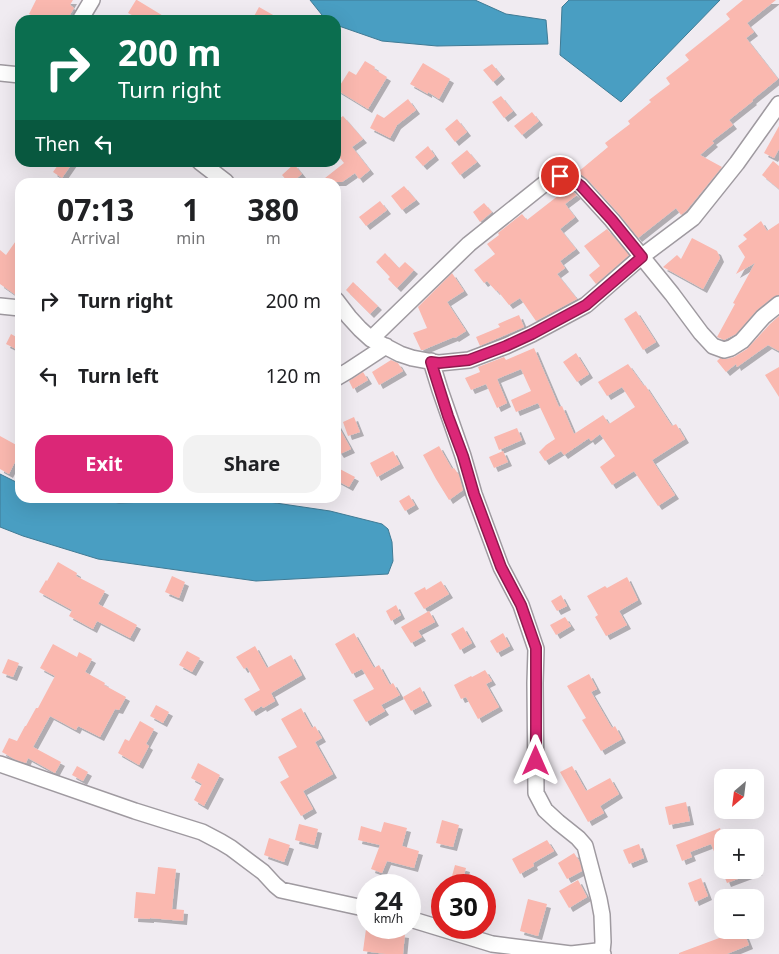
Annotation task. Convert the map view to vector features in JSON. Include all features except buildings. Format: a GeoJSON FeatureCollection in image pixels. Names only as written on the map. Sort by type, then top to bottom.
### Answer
{"type":"FeatureCollection","features":[{"type":"Feature","properties":{"kind":"street"},"geometry":{"type":"LineString","coordinates":[[83,15],[92,0]]}},
{"type":"Feature","properties":{"kind":"street"},"geometry":{"type":"LineString","coordinates":[[0,73],[15,74]]}},
{"type":"Feature","properties":{"kind":"street"},"geometry":{"type":"LineString","coordinates":[[341,307],[360,330],[371,339],[400,354],[431,362],[469,360],[532,334],[586,305],[642,257],[693,218],[737,163],[779,104]]}},
{"type":"Feature","properties":{"kind":"street"},"geometry":{"type":"LineString","coordinates":[[206,167],[221,178]]}},
{"type":"Feature","properties":{"kind":"street"},"geometry":{"type":"LineString","coordinates":[[371,339],[469,244],[549,180],[560,176],[573,180],[581,186],[612,220],[672,294],[701,334],[713,346],[724,350],[742,341],[763,317],[779,304]]}},
{"type":"Feature","properties":{"kind":"street"},"geometry":{"type":"LineString","coordinates":[[0,306],[15,308]]}},
{"type":"Feature","properties":{"kind":"street"},"geometry":{"type":"LineString","coordinates":[[341,375],[386,346]]}},
{"type":"Feature","properties":{"kind":"street"},"geometry":{"type":"LineString","coordinates":[[421,922],[492,944],[571,954],[596,951],[603,953],[602,915],[585,846],[545,810],[536,793],[536,648],[521,605],[501,567],[474,494],[431,362]]}},
{"type":"Feature","properties":{"kind":"street"},"geometry":{"type":"LineString","coordinates":[[0,764],[202,832],[231,848],[263,872],[281,890],[356,907]]}},
{"type":"Feature","properties":{"kind":"water"},"geometry":{"type":"Polygon","coordinates":[[[310,0],[475,0],[506,14],[546,20],[548,44],[437,46],[382,41],[341,27],[341,15],[322,15],[310,0]]]}},
{"type":"Feature","properties":{"kind":"water"},"geometry":{"type":"Polygon","coordinates":[[[569,0],[720,0],[621,102],[560,55],[562,7],[569,0]]]}},
{"type":"Feature","properties":{"kind":"water"},"geometry":{"type":"Polygon","coordinates":[[[0,474],[15,482],[15,503],[276,503],[330,511],[382,524],[388,529],[392,542],[393,561],[388,574],[256,581],[98,559],[0,527],[0,474]]]}},
{"type":"Feature","properties":{"kind":"route"},"geometry":{"type":"LineString","coordinates":[[536,761],[536,648],[521,605],[501,567],[474,494],[431,362],[469,360],[532,334],[586,305],[642,257],[581,186],[573,180],[560,176]]}}]}
